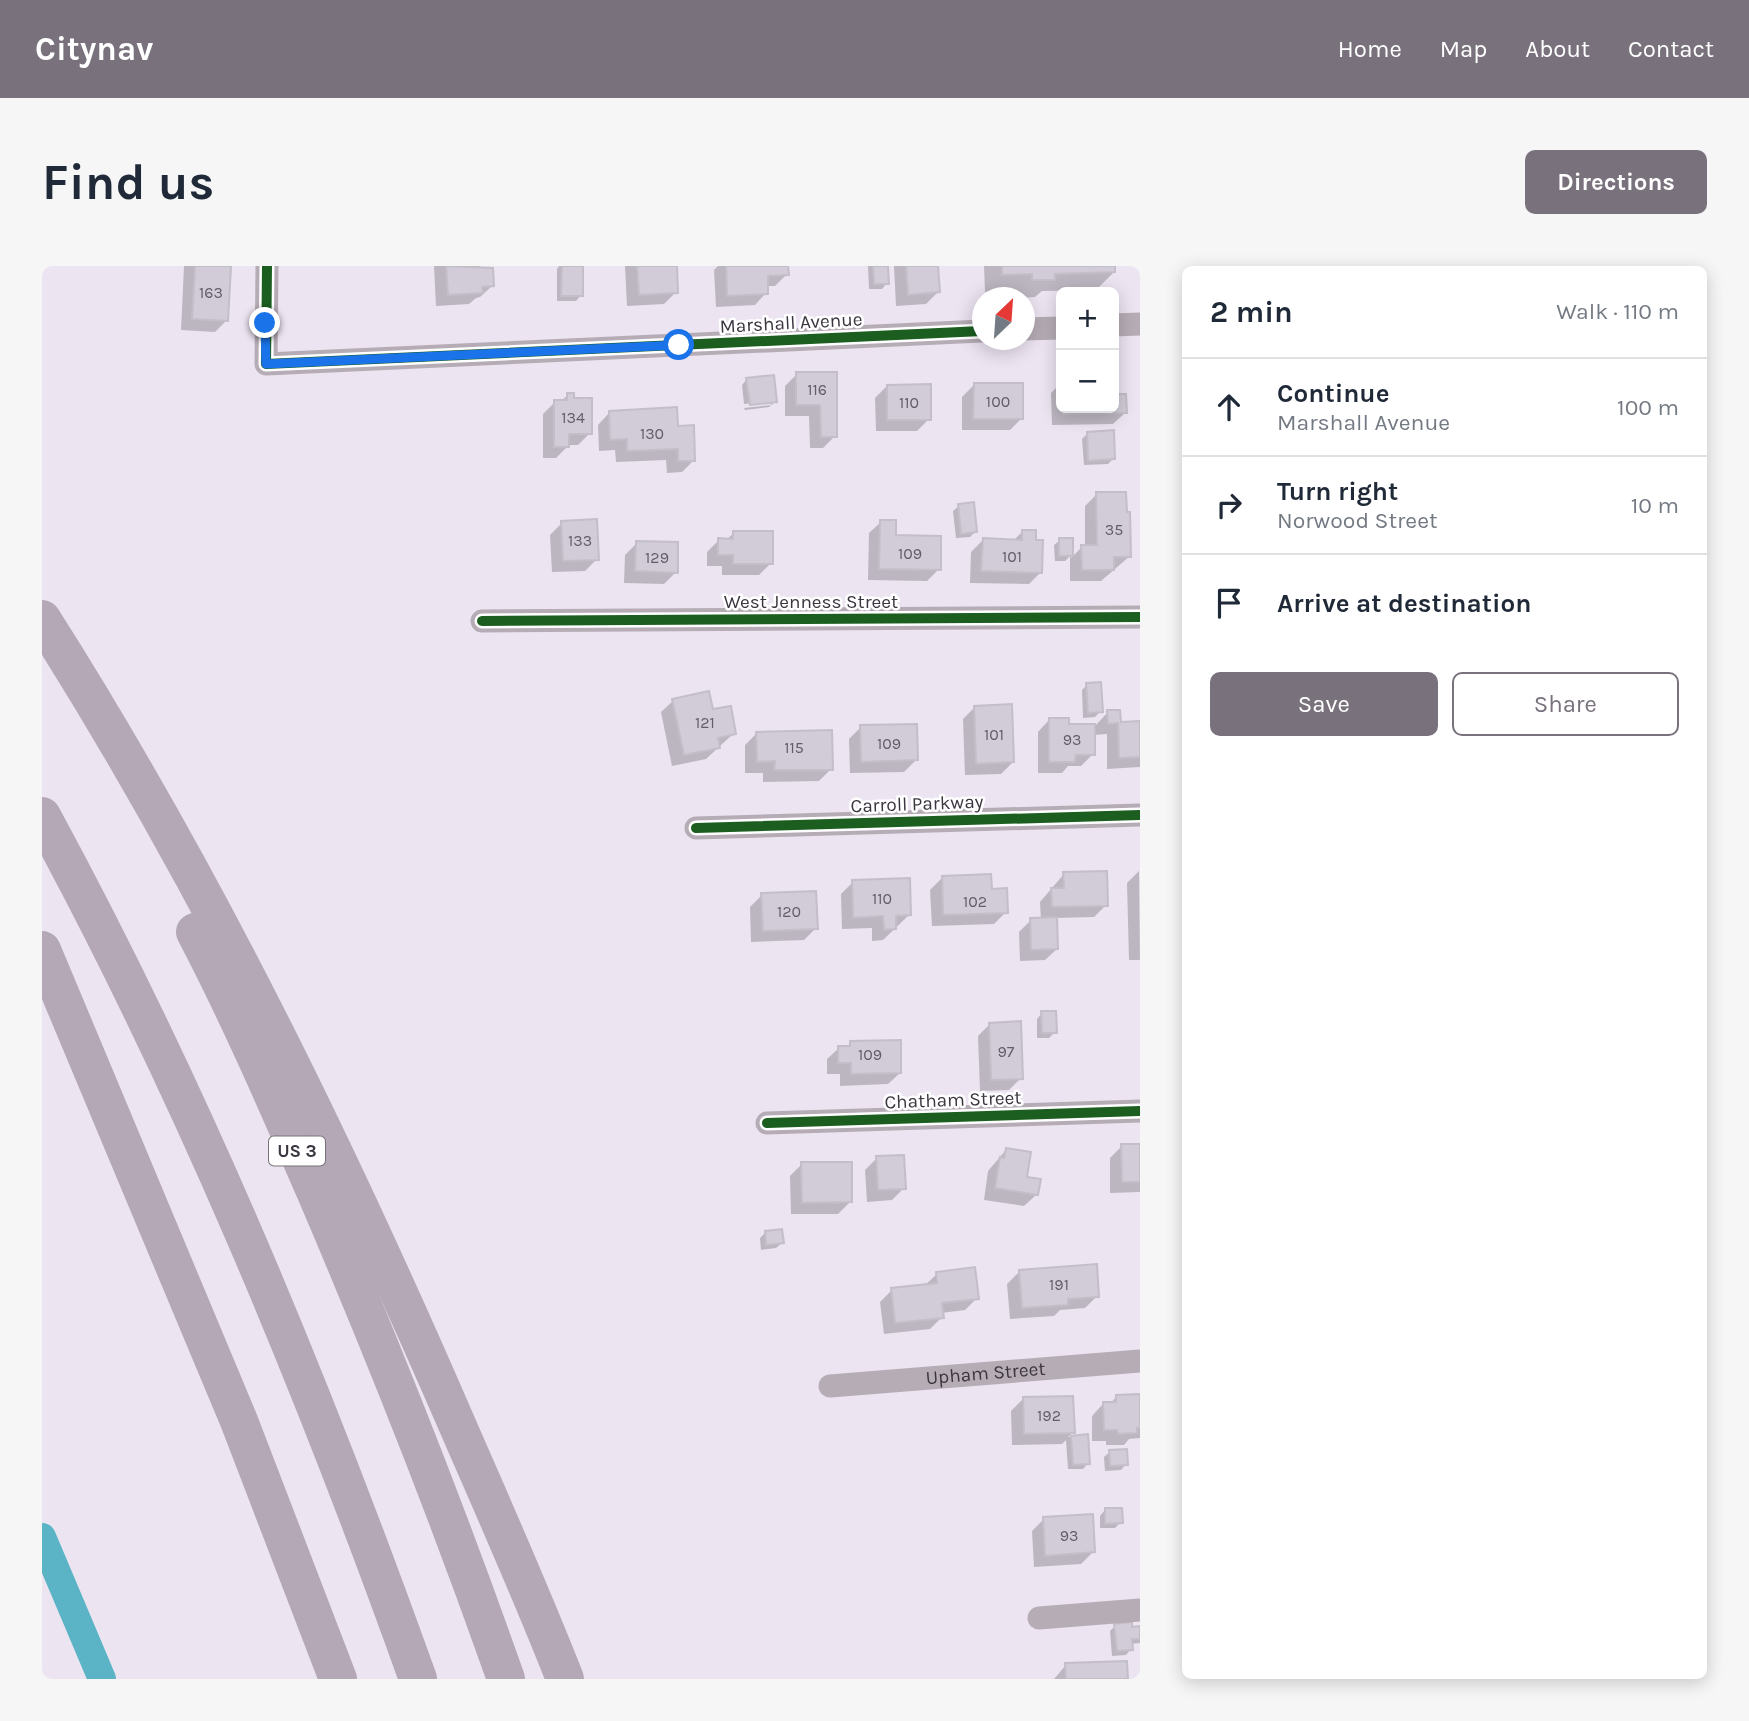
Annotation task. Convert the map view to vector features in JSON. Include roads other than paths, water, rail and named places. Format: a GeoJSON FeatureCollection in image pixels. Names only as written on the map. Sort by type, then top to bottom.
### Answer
{"type":"FeatureCollection","features":[{"type":"Feature","properties":{"kind":"highway"},"geometry":{"type":"LineString","coordinates":[[42,619],[167,830],[267,1013],[399,1289],[565,1679]]}},
{"type":"Feature","properties":{"kind":"highway","name":"US 3"},"geometry":{"type":"LineString","coordinates":[[42,644],[155,854],[245,1032],[407,1410],[506,1679]]}},
{"type":"Feature","properties":{"kind":"highway"},"geometry":{"type":"LineString","coordinates":[[42,816],[156,1037],[233,1208],[313,1402],[418,1679]]}},
{"type":"Feature","properties":{"kind":"highway"},"geometry":{"type":"LineString","coordinates":[[42,950],[239,1421],[338,1679]]}},
{"type":"Feature","properties":{"kind":"street","name":"Marshall Avenue"},"geometry":{"type":"LineString","coordinates":[[267,266],[266,364],[972,331]]}},
{"type":"Feature","properties":{"kind":"street"},"geometry":{"type":"LineString","coordinates":[[1119,325],[1140,324]]}},
{"type":"Feature","properties":{"kind":"street"},"geometry":{"type":"LineString","coordinates":[[1035,329],[1056,328]]}},
{"type":"Feature","properties":{"kind":"street","name":"West Jenness Street"},"geometry":{"type":"LineString","coordinates":[[482,621],[1140,617]]}},
{"type":"Feature","properties":{"kind":"street","name":"Carroll Parkway"},"geometry":{"type":"LineString","coordinates":[[696,828],[1140,815]]}},
{"type":"Feature","properties":{"kind":"street","name":"Chatham Street"},"geometry":{"type":"LineString","coordinates":[[767,1123],[1140,1111]]}},
{"type":"Feature","properties":{"kind":"street","name":"Upham Street"},"geometry":{"type":"LineString","coordinates":[[830,1387],[1140,1361]]}},
{"type":"Feature","properties":{"kind":"street"},"geometry":{"type":"LineString","coordinates":[[1040,1618],[1140,1610]]}},
{"type":"Feature","properties":{"kind":"waterway"},"geometry":{"type":"LineString","coordinates":[[42,1537],[102,1679]]}}]}
